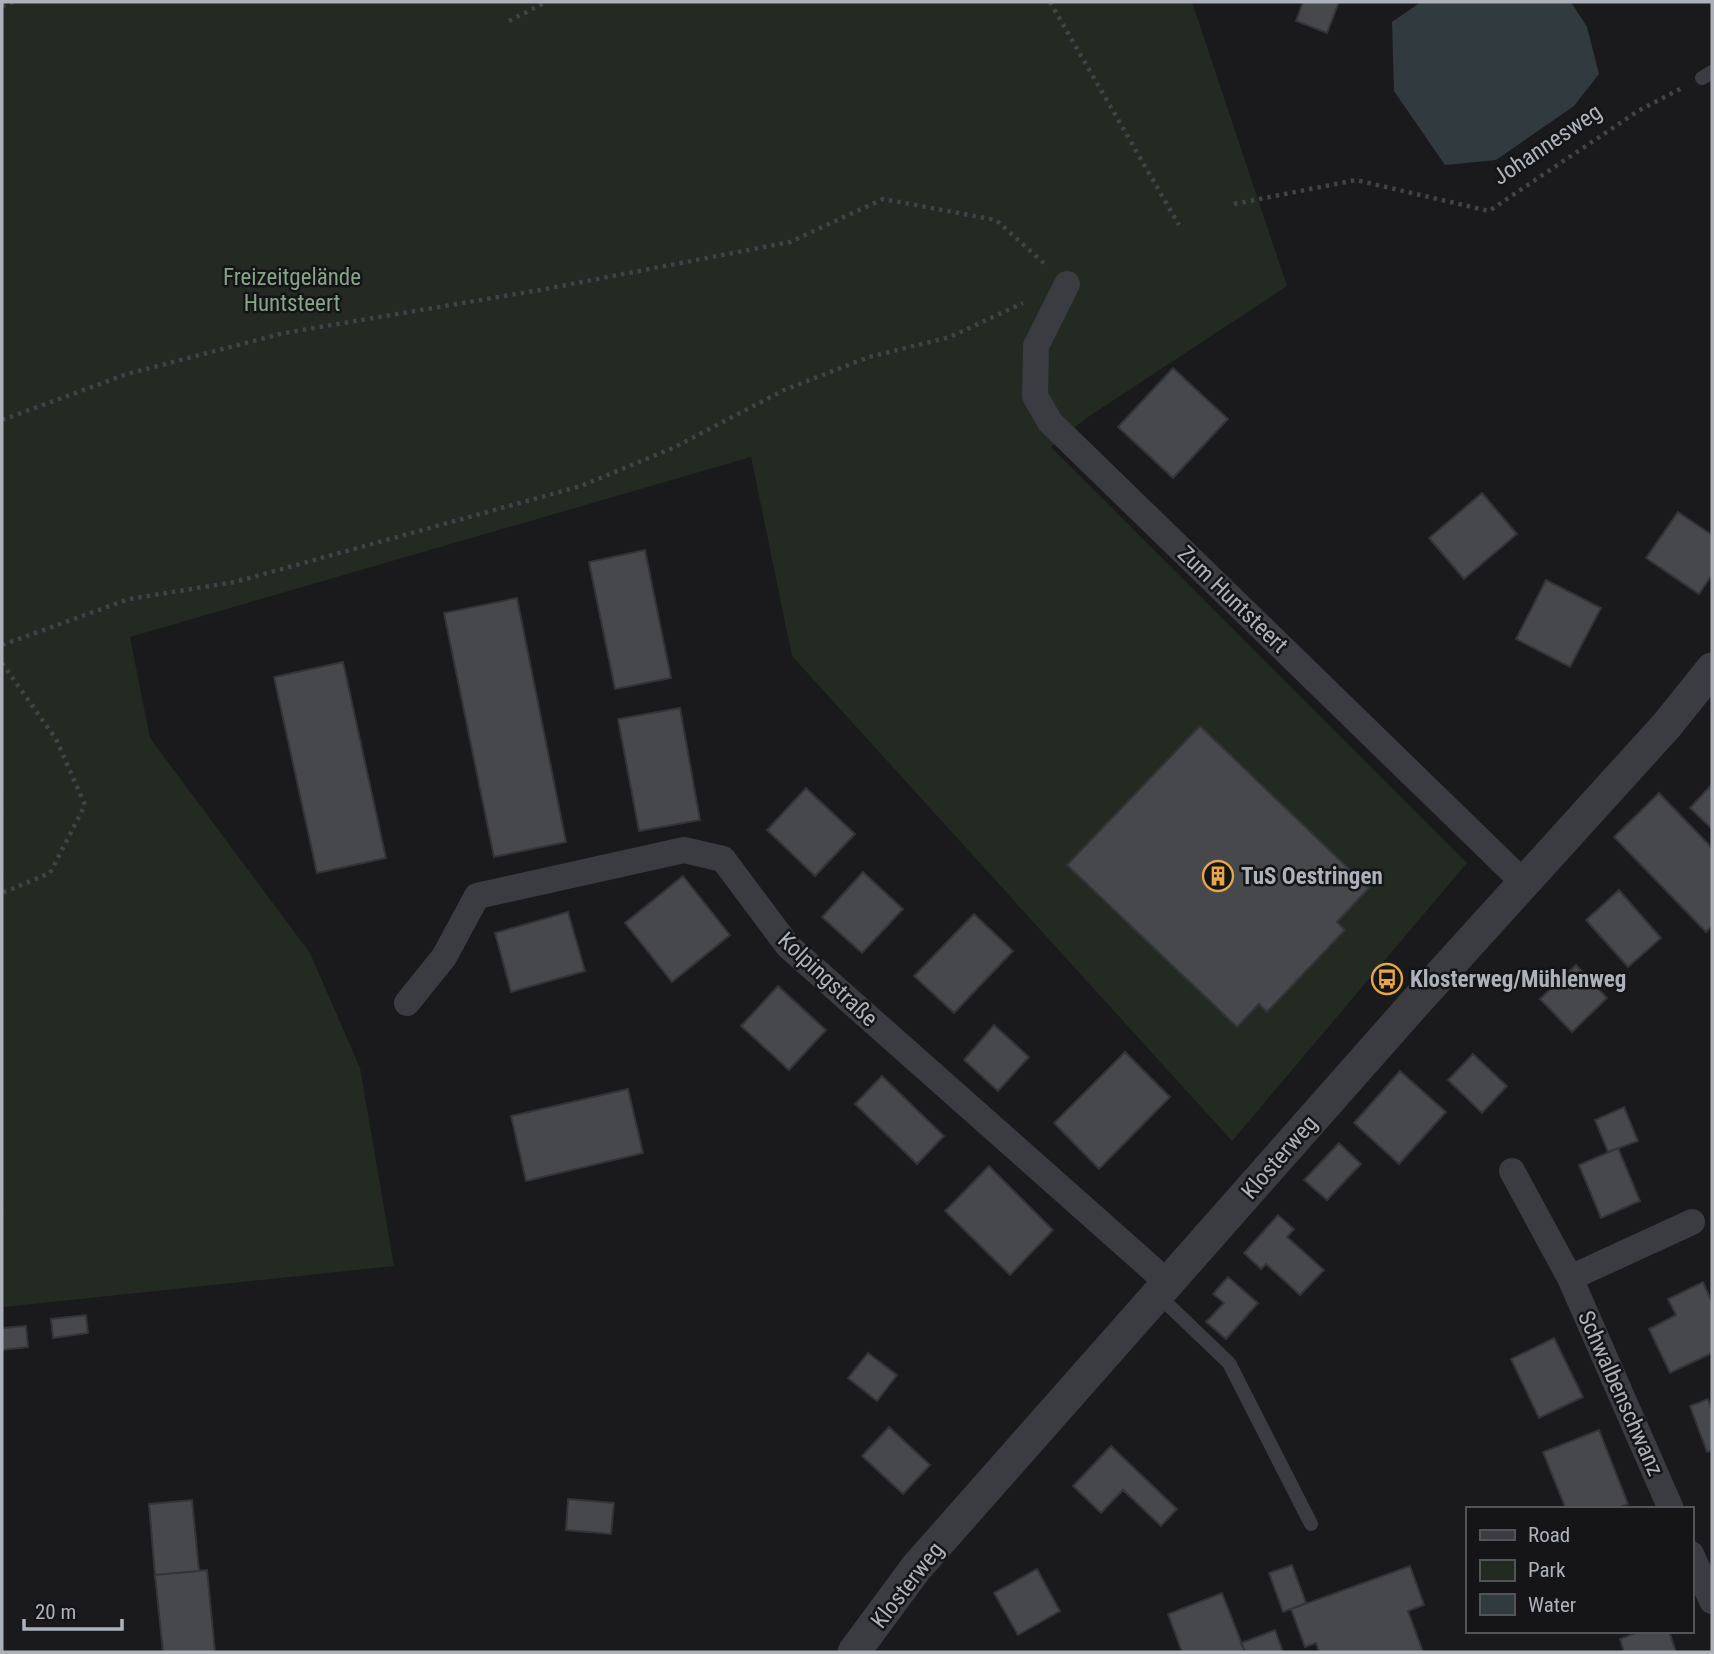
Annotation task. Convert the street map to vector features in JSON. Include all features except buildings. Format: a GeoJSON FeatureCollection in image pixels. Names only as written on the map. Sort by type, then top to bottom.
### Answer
{"type":"FeatureCollection","features":[{"type":"Feature","properties":{"kind":"street","name":"Zum Huntsteert"},"geometry":{"type":"LineString","coordinates":[[1067,284],[1036,346],[1035,396],[1050,422],[1523,882]]}},
{"type":"Feature","properties":{"kind":"street","name":"Klosterweg"},"geometry":{"type":"LineString","coordinates":[[854,1652],[916,1569],[1523,882],[1667,724],[1712,669]]}},
{"type":"Feature","properties":{"kind":"street","name":"Kolpingstraße"},"geometry":{"type":"LineString","coordinates":[[407,1003],[444,957],[477,896],[684,850],[723,859],[788,946],[1163,1289]]}},
{"type":"Feature","properties":{"kind":"street","name":"Schwalbenschwanz"},"geometry":{"type":"LineString","coordinates":[[1512,1171],[1570,1278],[1670,1507]]}},
{"type":"Feature","properties":{"kind":"street"},"geometry":{"type":"LineString","coordinates":[[1570,1278],[1692,1222]]}},
{"type":"Feature","properties":{"kind":"street"},"geometry":{"type":"LineString","coordinates":[[1693,1558],[1712,1601]]}},
{"type":"Feature","properties":{"kind":"lane"},"geometry":{"type":"LineString","coordinates":[[1163,1289],[1229,1363],[1311,1524]]}},
{"type":"Feature","properties":{"kind":"path"},"geometry":{"type":"LineString","coordinates":[[2,6],[13,2]]}},
{"type":"Feature","properties":{"kind":"path"},"geometry":{"type":"LineString","coordinates":[[509,21],[546,2]]}},
{"type":"Feature","properties":{"kind":"path"},"geometry":{"type":"LineString","coordinates":[[1050,2],[1179,225]]}},
{"type":"Feature","properties":{"kind":"path","name":"Johannesweg"},"geometry":{"type":"LineString","coordinates":[[1234,204],[1356,180],[1489,211],[1638,111],[1707,75]]}},
{"type":"Feature","properties":{"kind":"path"},"geometry":{"type":"LineString","coordinates":[[2,420],[127,374],[284,332],[540,290],[790,242],[883,199],[996,220],[1067,284],[950,337],[869,356],[784,390],[673,447],[582,486],[235,582],[129,599],[2,645]]}},
{"type":"Feature","properties":{"kind":"path"},"geometry":{"type":"LineString","coordinates":[[2,663],[56,739],[85,805],[50,873],[2,893]]}},
{"type":"Feature","properties":{"kind":"green space","name":"Freizeitgelände Huntsteert"},"geometry":{"type":"Polygon","coordinates":[[[2,2],[1192,2],[1287,286],[1085,419],[1051,447],[1467,863],[1232,1141],[792,656],[751,457],[130,637],[150,738],[310,953],[360,1068],[394,1266],[4,1307],[2,2]]]}},
{"type":"Feature","properties":{"kind":"water"},"geometry":{"type":"Polygon","coordinates":[[[1421,2],[1571,2],[1587,27],[1599,74],[1574,106],[1496,160],[1445,165],[1394,91],[1392,22],[1421,2]]]}},
{"type":"Feature","properties":{"kind":"place","name":"TuS Oestringen"},"geometry":{"type":"Point","coordinates":[1218,876]}},
{"type":"Feature","properties":{"kind":"place","name":"Klosterweg/Mühlenweg"},"geometry":{"type":"Point","coordinates":[1387,979]}}]}
